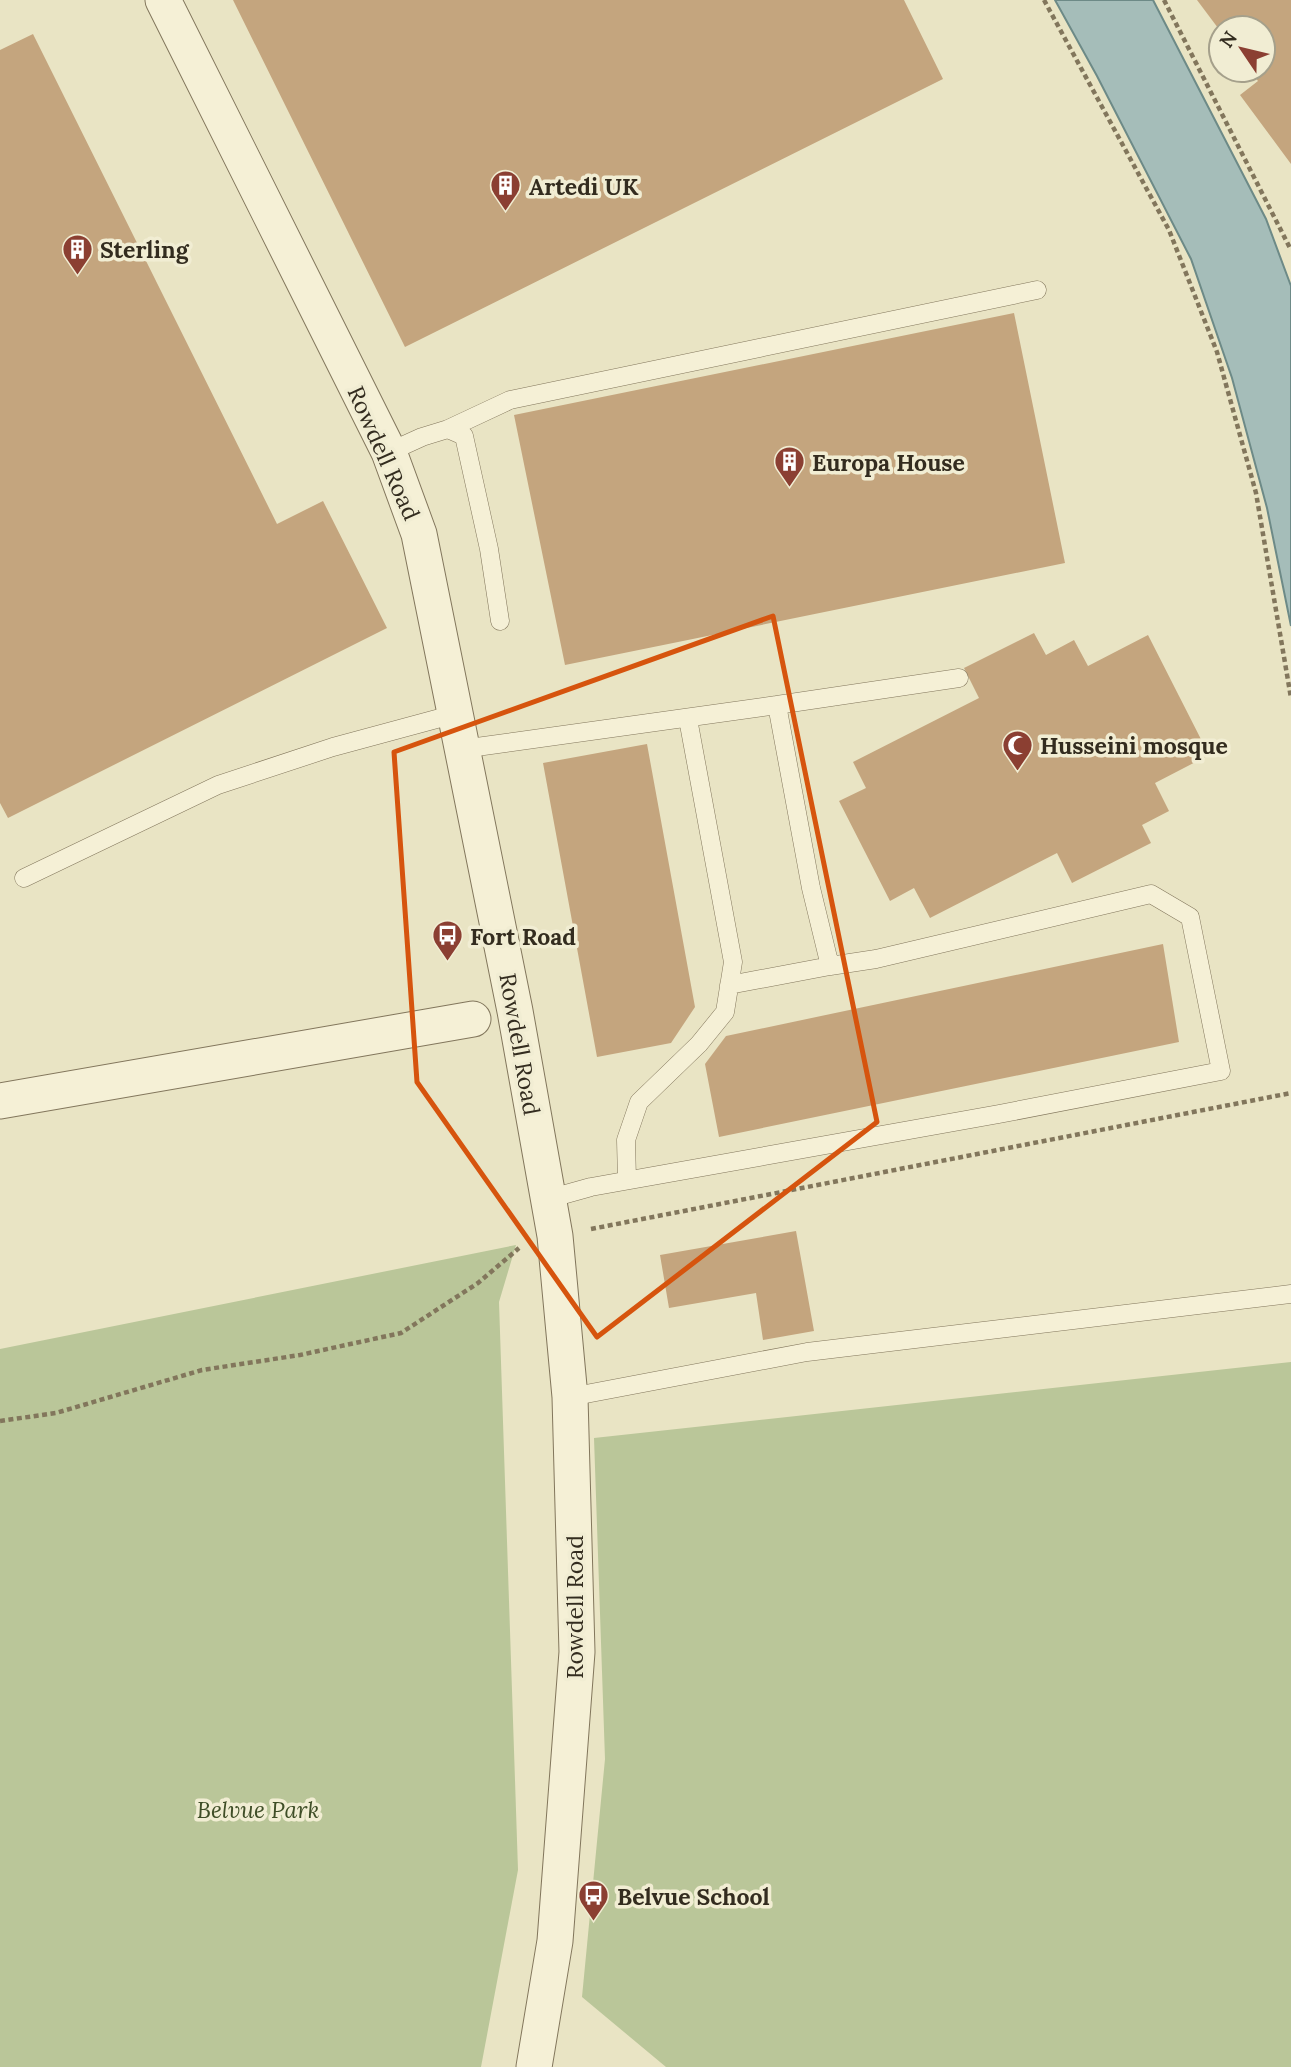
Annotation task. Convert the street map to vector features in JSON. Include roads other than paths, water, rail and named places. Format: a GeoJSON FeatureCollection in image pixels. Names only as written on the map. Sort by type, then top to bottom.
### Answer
{"type":"FeatureCollection","features":[{"type":"Feature","properties":{"kind":"street","name":"Rowdell Road"},"geometry":{"type":"LineString","coordinates":[[163,0],[389,452],[419,534],[515,1011],[555,1236],[570,1397],[577,1652],[555,1941],[534,2067]]}},
{"type":"Feature","properties":{"kind":"street"},"geometry":{"type":"LineString","coordinates":[[0,1101],[473,1019]]}},
{"type":"Feature","properties":{"kind":"lane"},"geometry":{"type":"LineString","coordinates":[[389,452],[448,429],[510,400],[1037,290]]}},
{"type":"Feature","properties":{"kind":"lane"},"geometry":{"type":"LineString","coordinates":[[448,429],[464,436],[489,549],[500,621]]}},
{"type":"Feature","properties":{"kind":"lane"},"geometry":{"type":"LineString","coordinates":[[462,749],[688,719],[959,678]]}},
{"type":"Feature","properties":{"kind":"lane"},"geometry":{"type":"LineString","coordinates":[[777,705],[811,888],[830,966]]}},
{"type":"Feature","properties":{"kind":"lane"},"geometry":{"type":"LineString","coordinates":[[24,878],[218,785],[333,747],[455,714]]}},
{"type":"Feature","properties":{"kind":"lane"},"geometry":{"type":"LineString","coordinates":[[627,1180],[626,1140],[639,1102],[699,1044],[725,1012],[733,962],[688,719]]}},
{"type":"Feature","properties":{"kind":"lane"},"geometry":{"type":"LineString","coordinates":[[548,1199],[627,1180],[999,1114],[1221,1071],[1190,917],[1151,894],[876,959],[729,985]]}},
{"type":"Feature","properties":{"kind":"lane"},"geometry":{"type":"LineString","coordinates":[[570,1397],[807,1352],[1291,1294]]}},
{"type":"Feature","properties":{"kind":"water"},"geometry":{"type":"Polygon","coordinates":[[[1055,0],[1153,0],[1266,219],[1291,286],[1291,626],[1267,508],[1232,378],[1191,259],[1055,0]]]}},
{"type":"Feature","properties":{"kind":"place","name":"Artedi UK"},"geometry":{"type":"Point","coordinates":[506,213]}},
{"type":"Feature","properties":{"kind":"place","name":"Sterling"},"geometry":{"type":"Point","coordinates":[77,276]}},
{"type":"Feature","properties":{"kind":"place","name":"Europa House"},"geometry":{"type":"Point","coordinates":[789,489]}},
{"type":"Feature","properties":{"kind":"place","name":"Husseini mosque"},"geometry":{"type":"Point","coordinates":[1017,772]}},
{"type":"Feature","properties":{"kind":"place","name":"Fort Road"},"geometry":{"type":"Point","coordinates":[447,963]}},
{"type":"Feature","properties":{"kind":"place","name":"Belvue School"},"geometry":{"type":"Point","coordinates":[594,1923]}},
{"type":"Feature","properties":{"kind":"park label","name":"Belvue Park"},"geometry":{"type":"Point","coordinates":[258,1809]}}]}
